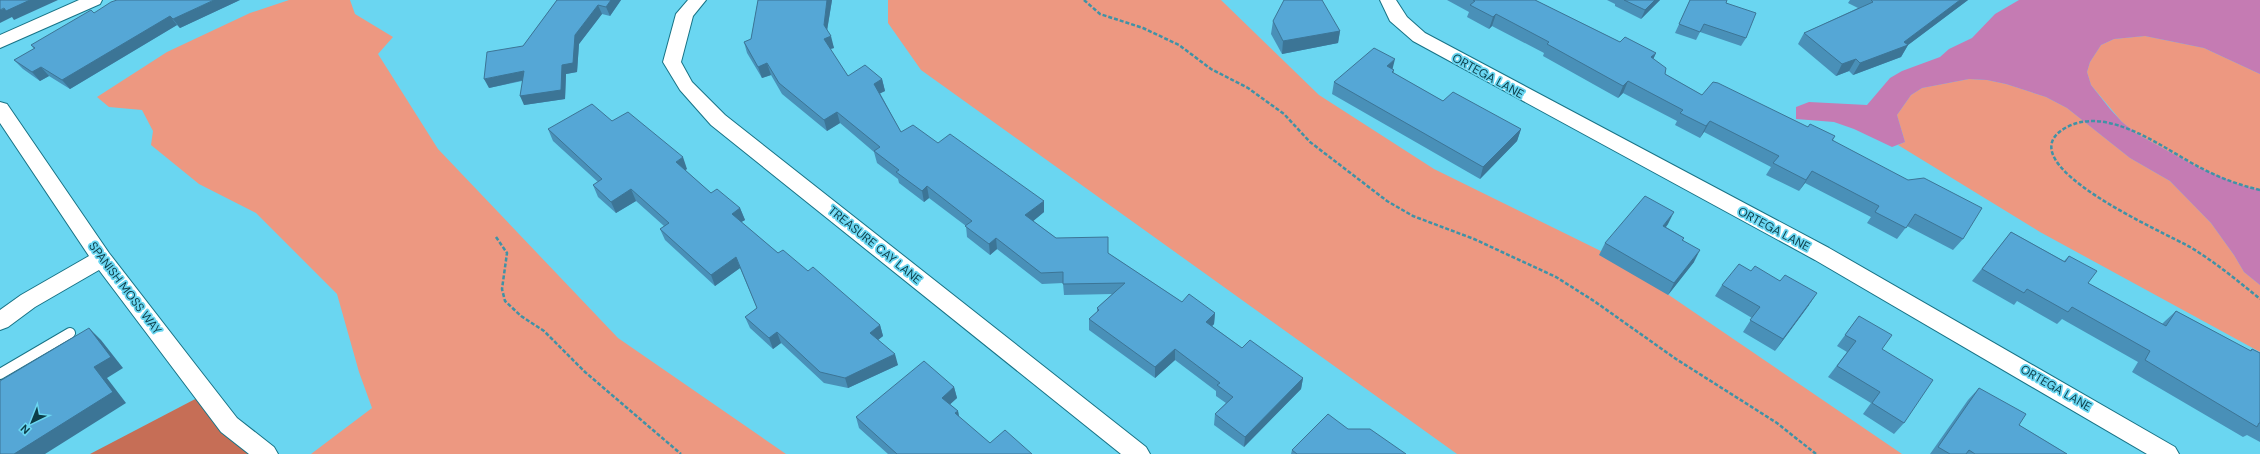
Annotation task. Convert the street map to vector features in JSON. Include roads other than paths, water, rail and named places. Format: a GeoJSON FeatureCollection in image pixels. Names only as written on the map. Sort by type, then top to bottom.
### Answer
{"type":"FeatureCollection","features":[{"type":"Feature","properties":{"kind":"street"},"geometry":{"type":"LineString","coordinates":[[0,42],[94,0]]}},
{"type":"Feature","properties":{"kind":"street","name":"ORTEGA LANE"},"geometry":{"type":"LineString","coordinates":[[1388,0],[1390,8],[1402,23],[1419,38],[1822,254],[2167,454]]}},
{"type":"Feature","properties":{"kind":"street","name":"TREASURE CAY LANE"},"geometry":{"type":"LineString","coordinates":[[695,3],[685,14],[672,62],[686,86],[718,120],[1138,454]]}},
{"type":"Feature","properties":{"kind":"street","name":"SPANISH MOSS WAY"},"geometry":{"type":"LineString","coordinates":[[0,109],[102,259],[229,425],[266,454]]}},
{"type":"Feature","properties":{"kind":"street"},"geometry":{"type":"LineString","coordinates":[[0,321],[28,301],[102,259]]}},
{"type":"Feature","properties":{"kind":"lane"},"geometry":{"type":"LineString","coordinates":[[0,374],[70,333]]}}]}
